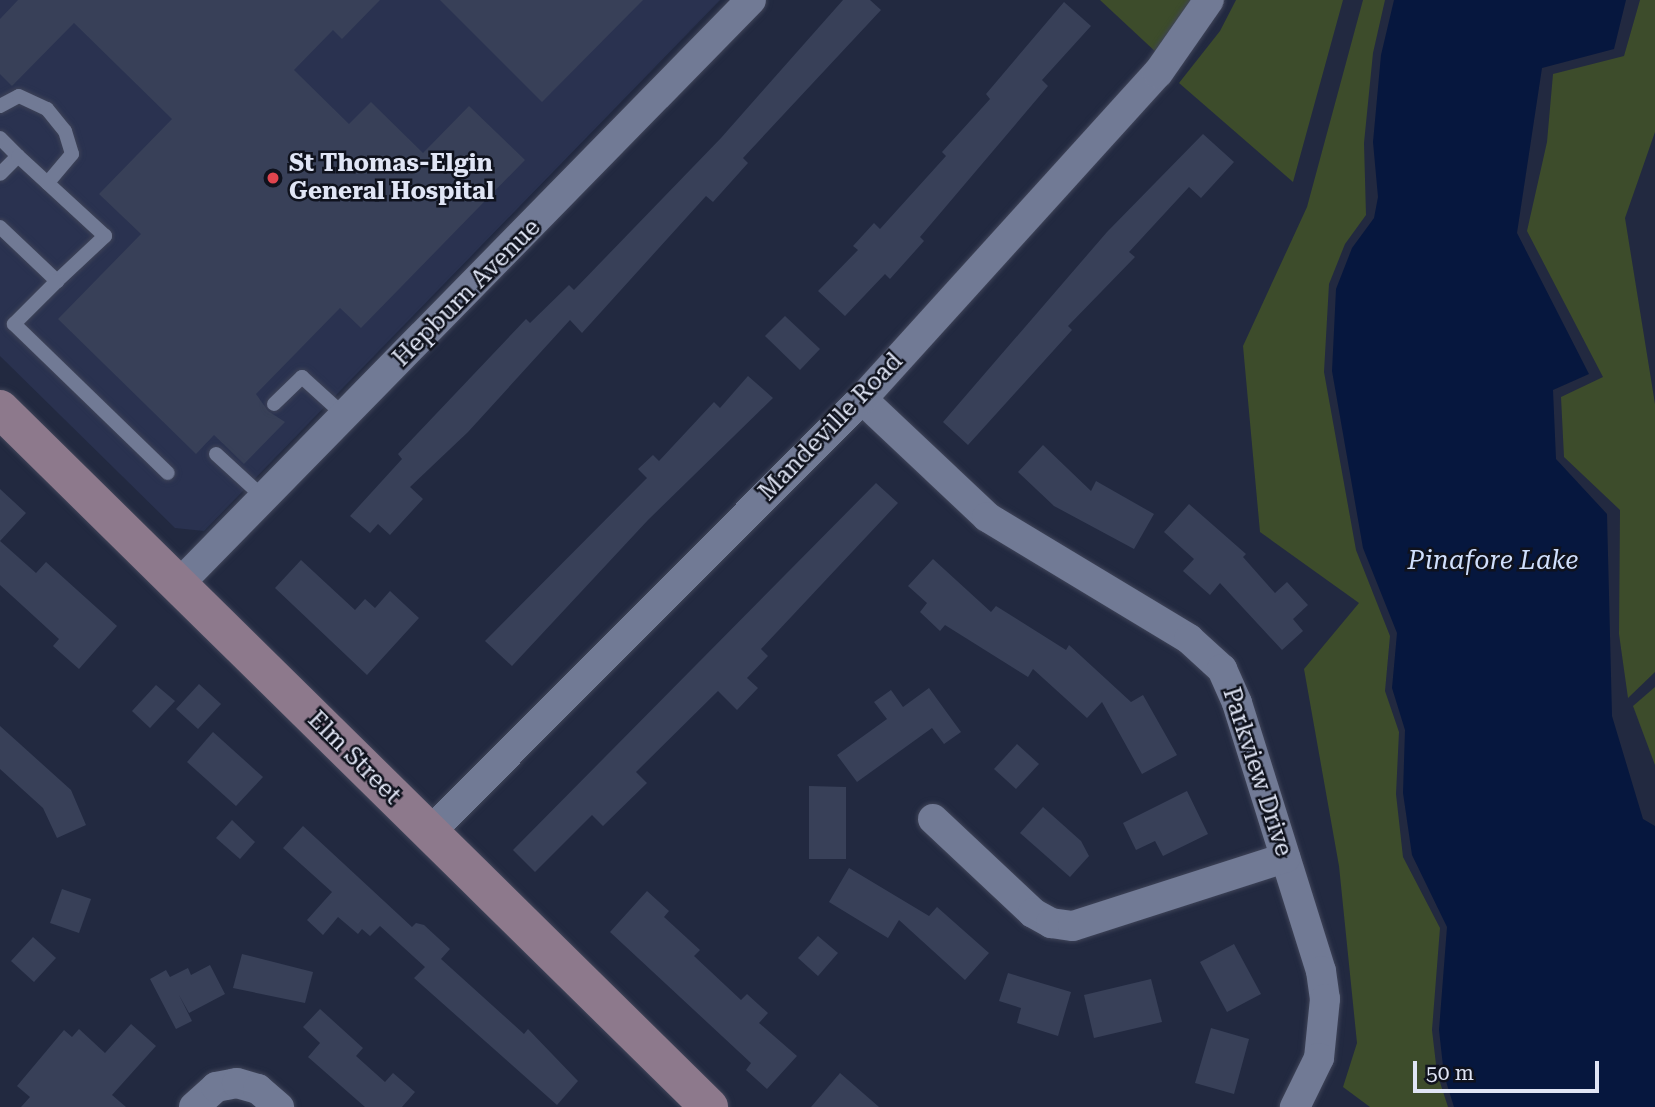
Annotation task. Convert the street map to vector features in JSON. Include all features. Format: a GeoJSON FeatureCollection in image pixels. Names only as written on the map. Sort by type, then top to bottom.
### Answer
{"type":"FeatureCollection","features":[{"type":"Feature","properties":{"kind":"main road","name":"Elm Street"},"geometry":{"type":"LineString","coordinates":[[0,409],[180,583],[429,833],[709,1107]]}},
{"type":"Feature","properties":{"kind":"street","name":"Hepburn Avenue"},"geometry":{"type":"LineString","coordinates":[[180,583],[751,0]]}},
{"type":"Feature","properties":{"kind":"street","name":"Mandeville Road"},"geometry":{"type":"LineString","coordinates":[[429,833],[862,399],[1157,73],[1209,0]]}},
{"type":"Feature","properties":{"kind":"street","name":"Parkview Drive"},"geometry":{"type":"LineString","coordinates":[[862,399],[986,517],[1189,639],[1214,661],[1237,704],[1314,944],[1325,999],[1319,1058],[1296,1107]]}},
{"type":"Feature","properties":{"kind":"street"},"geometry":{"type":"LineString","coordinates":[[933,819],[1033,913],[1052,923],[1073,926],[1285,858]]}},
{"type":"Feature","properties":{"kind":"street"},"geometry":{"type":"LineString","coordinates":[[194,1107],[212,1089],[233,1083],[258,1089],[278,1107]]}},
{"type":"Feature","properties":{"kind":"lane"},"geometry":{"type":"LineString","coordinates":[[0,106],[19,96],[47,109],[65,131],[72,154],[48,183]]}},
{"type":"Feature","properties":{"kind":"lane"},"geometry":{"type":"LineString","coordinates":[[0,138],[105,236],[14,324],[168,473]]}},
{"type":"Feature","properties":{"kind":"lane"},"geometry":{"type":"LineString","coordinates":[[0,174],[18,156]]}},
{"type":"Feature","properties":{"kind":"lane"},"geometry":{"type":"LineString","coordinates":[[0,227],[57,281]]}},
{"type":"Feature","properties":{"kind":"lane"},"geometry":{"type":"LineString","coordinates":[[274,404],[302,377],[345,416]]}},
{"type":"Feature","properties":{"kind":"lane"},"geometry":{"type":"LineString","coordinates":[[216,454],[264,498]]}},
{"type":"Feature","properties":{"kind":"shaded area","name":"St Thomas-Elgin General Hospital"},"geometry":{"type":"Polygon","coordinates":[[[0,0],[720,0],[204,531],[175,528],[0,356],[0,0]]]}},
{"type":"Feature","properties":{"kind":"green space"},"geometry":{"type":"Polygon","coordinates":[[[1100,0],[1200,0],[1159,55],[1100,0]]]}},
{"type":"Feature","properties":{"kind":"green space"},"geometry":{"type":"Polygon","coordinates":[[[1236,0],[1343,0],[1293,182],[1179,83],[1220,31],[1236,0]]]}},
{"type":"Feature","properties":{"kind":"green space"},"geometry":{"type":"Polygon","coordinates":[[[1363,0],[1385,0],[1373,53],[1364,143],[1366,215],[1345,244],[1329,284],[1324,372],[1356,550],[1390,636],[1385,691],[1399,732],[1396,794],[1403,857],[1440,928],[1432,1030],[1437,1073],[1448,1107],[1370,1107],[1343,1087],[1357,1043],[1339,866],[1304,669],[1359,603],[1260,532],[1243,346],[1307,207],[1363,0]]]}},
{"type":"Feature","properties":{"kind":"green space"},"geometry":{"type":"Polygon","coordinates":[[[1640,0],[1655,0],[1655,132],[1625,218],[1655,404],[1655,672],[1628,698],[1619,634],[1620,510],[1564,457],[1561,397],[1603,377],[1527,231],[1547,142],[1553,74],[1624,56],[1640,0]]]}},
{"type":"Feature","properties":{"kind":"green space"},"geometry":{"type":"Polygon","coordinates":[[[1655,687],[1655,765],[1633,706],[1655,687]]]}},
{"type":"Feature","properties":{"kind":"water","name":"Pinafore Lake"},"geometry":{"type":"Polygon","coordinates":[[[1394,0],[1626,0],[1614,49],[1542,68],[1517,233],[1589,374],[1553,390],[1556,459],[1607,514],[1612,716],[1643,819],[1655,826],[1655,1107],[1454,1107],[1444,1075],[1439,1030],[1447,927],[1412,855],[1403,793],[1405,730],[1392,688],[1397,633],[1363,548],[1332,371],[1336,289],[1352,248],[1374,218],[1378,197],[1373,142],[1381,55],[1394,0]]]}},
{"type":"Feature","properties":{"kind":"building"},"geometry":{"type":"Polygon","coordinates":[[[18,0],[380,0],[342,39],[333,30],[294,70],[349,124],[371,102],[423,153],[469,106],[525,160],[361,328],[340,308],[256,394],[268,411],[285,422],[244,464],[214,435],[196,454],[58,319],[141,234],[99,194],[172,119],[74,23],[12,86],[0,74],[0,19],[18,0]]]}},
{"type":"Feature","properties":{"kind":"building"},"geometry":{"type":"Polygon","coordinates":[[[440,0],[643,0],[542,102],[440,0]]]}},
{"type":"Feature","properties":{"kind":"building"},"geometry":{"type":"Polygon","coordinates":[[[843,0],[870,0],[881,10],[743,158],[748,163],[713,202],[706,196],[582,333],[570,320],[468,432],[410,487],[423,499],[390,535],[378,524],[370,533],[350,516],[402,459],[398,454],[526,319],[530,323],[569,285],[574,290],[721,138],[843,0]]]}},
{"type":"Feature","properties":{"kind":"building"},"geometry":{"type":"Polygon","coordinates":[[[1064,2],[1091,26],[1042,80],[1048,86],[920,237],[924,241],[890,279],[885,274],[845,316],[818,291],[858,250],[853,246],[874,223],[880,229],[946,156],[942,152],[990,99],[986,94],[1064,2]]]}},
{"type":"Feature","properties":{"kind":"building"},"geometry":{"type":"Polygon","coordinates":[[[1203,134],[1234,162],[1201,198],[1189,187],[1129,252],[1135,257],[1068,326],[1072,330],[968,445],[943,422],[1107,232],[1203,134]]]}},
{"type":"Feature","properties":{"kind":"building"},"geometry":{"type":"Polygon","coordinates":[[[785,316],[820,349],[800,370],[765,336],[785,316]]]}},
{"type":"Feature","properties":{"kind":"building"},"geometry":{"type":"Polygon","coordinates":[[[748,376],[773,398],[648,520],[512,666],[485,641],[647,478],[638,469],[653,455],[659,461],[714,402],[720,408],[748,376]]]}},
{"type":"Feature","properties":{"kind":"building"},"geometry":{"type":"Polygon","coordinates":[[[1043,445],[1091,491],[1096,481],[1154,514],[1134,549],[1054,506],[1018,472],[1043,445]]]}},
{"type":"Feature","properties":{"kind":"building"},"geometry":{"type":"Polygon","coordinates":[[[876,483],[898,503],[761,649],[768,656],[747,678],[758,688],[737,710],[718,691],[636,772],[647,783],[603,826],[592,815],[535,872],[513,850],[876,483]]]}},
{"type":"Feature","properties":{"kind":"building"},"geometry":{"type":"Polygon","coordinates":[[[0,489],[26,513],[0,541],[0,489]]]}},
{"type":"Feature","properties":{"kind":"building"},"geometry":{"type":"Polygon","coordinates":[[[1189,504],[1246,554],[1243,557],[1275,593],[1287,582],[1308,605],[1293,619],[1303,631],[1282,650],[1220,583],[1210,595],[1183,571],[1194,559],[1164,532],[1189,504]]]}},
{"type":"Feature","properties":{"kind":"building"},"geometry":{"type":"Polygon","coordinates":[[[0,541],[36,573],[46,562],[117,626],[79,669],[53,646],[59,639],[0,585],[0,541]]]}},
{"type":"Feature","properties":{"kind":"building"},"geometry":{"type":"Polygon","coordinates":[[[933,559],[991,612],[996,606],[1066,650],[1069,645],[1131,702],[1143,695],[1177,755],[1142,774],[1102,702],[1087,718],[1033,669],[1028,677],[945,625],[940,631],[920,612],[927,603],[908,586],[933,559]]]}},
{"type":"Feature","properties":{"kind":"building"},"geometry":{"type":"Polygon","coordinates":[[[301,560],[355,610],[365,599],[375,608],[390,591],[419,618],[367,675],[275,588],[301,560]]]}},
{"type":"Feature","properties":{"kind":"building"},"geometry":{"type":"Polygon","coordinates":[[[199,684],[221,704],[198,729],[176,709],[199,684]]]}},
{"type":"Feature","properties":{"kind":"building"},"geometry":{"type":"Polygon","coordinates":[[[156,685],[175,701],[150,728],[132,711],[156,685]]]}},
{"type":"Feature","properties":{"kind":"building"},"geometry":{"type":"Polygon","coordinates":[[[929,688],[961,732],[944,744],[932,728],[857,782],[837,755],[887,719],[874,702],[891,690],[903,707],[929,688]]]}},
{"type":"Feature","properties":{"kind":"building"},"geometry":{"type":"Polygon","coordinates":[[[0,726],[71,790],[86,825],[57,838],[43,808],[0,769],[0,726]]]}},
{"type":"Feature","properties":{"kind":"building"},"geometry":{"type":"Polygon","coordinates":[[[213,732],[263,777],[236,806],[187,762],[213,732]]]}},
{"type":"Feature","properties":{"kind":"building"},"geometry":{"type":"Polygon","coordinates":[[[1017,744],[1039,764],[1016,789],[994,769],[1017,744]]]}},
{"type":"Feature","properties":{"kind":"building"},"geometry":{"type":"Polygon","coordinates":[[[809,786],[846,787],[846,859],[809,859],[809,786]]]}},
{"type":"Feature","properties":{"kind":"building"},"geometry":{"type":"Polygon","coordinates":[[[1187,791],[1208,834],[1163,856],[1155,841],[1136,850],[1123,823],[1187,791]]]}},
{"type":"Feature","properties":{"kind":"building"},"geometry":{"type":"Polygon","coordinates":[[[1043,807],[1081,841],[1089,856],[1070,877],[1020,833],[1043,807]]]}},
{"type":"Feature","properties":{"kind":"building"},"geometry":{"type":"Polygon","coordinates":[[[232,820],[255,842],[240,859],[216,838],[232,820]]]}},
{"type":"Feature","properties":{"kind":"building"},"geometry":{"type":"Polygon","coordinates":[[[303,826],[412,927],[416,923],[424,925],[450,949],[441,959],[524,1034],[528,1029],[578,1081],[557,1105],[414,978],[425,967],[380,926],[370,936],[362,929],[358,934],[338,917],[323,935],[307,920],[332,892],[283,848],[303,826]]]}},
{"type":"Feature","properties":{"kind":"building"},"geometry":{"type":"Polygon","coordinates":[[[849,868],[929,916],[937,907],[989,953],[965,980],[899,920],[888,938],[829,902],[849,868]]]}},
{"type":"Feature","properties":{"kind":"building"},"geometry":{"type":"Polygon","coordinates":[[[62,889],[91,899],[79,933],[50,923],[62,889]]]}},
{"type":"Feature","properties":{"kind":"building"},"geometry":{"type":"Polygon","coordinates":[[[647,891],[669,911],[664,917],[700,950],[694,956],[741,1000],[747,994],[768,1013],[759,1023],[797,1056],[767,1089],[746,1070],[751,1063],[610,932],[647,891]]]}},
{"type":"Feature","properties":{"kind":"building"},"geometry":{"type":"Polygon","coordinates":[[[818,936],[838,953],[818,976],[798,958],[818,936]]]}},
{"type":"Feature","properties":{"kind":"building"},"geometry":{"type":"Polygon","coordinates":[[[33,937],[56,958],[34,982],[11,961],[33,937]]]}},
{"type":"Feature","properties":{"kind":"building"},"geometry":{"type":"Polygon","coordinates":[[[1234,944],[1261,994],[1227,1012],[1200,962],[1234,944]]]}},
{"type":"Feature","properties":{"kind":"building"},"geometry":{"type":"Polygon","coordinates":[[[242,954],[313,972],[305,1003],[233,988],[242,954]]]}},
{"type":"Feature","properties":{"kind":"building"},"geometry":{"type":"Polygon","coordinates":[[[210,965],[225,994],[189,1013],[179,995],[192,1021],[176,1029],[150,979],[166,970],[170,977],[188,968],[191,975],[210,965]]]}},
{"type":"Feature","properties":{"kind":"building"},"geometry":{"type":"Polygon","coordinates":[[[1008,973],[1071,992],[1058,1036],[1017,1023],[1021,1008],[999,1001],[1008,973]]]}},
{"type":"Feature","properties":{"kind":"building"},"geometry":{"type":"Polygon","coordinates":[[[1151,979],[1162,1022],[1094,1038],[1084,995],[1151,979]]]}},
{"type":"Feature","properties":{"kind":"building"},"geometry":{"type":"Polygon","coordinates":[[[320,1009],[363,1048],[356,1056],[385,1082],[393,1073],[415,1092],[402,1107],[365,1107],[308,1057],[320,1043],[303,1027],[320,1009]]]}},
{"type":"Feature","properties":{"kind":"building"},"geometry":{"type":"Polygon","coordinates":[[[131,1024],[156,1046],[112,1095],[126,1107],[21,1107],[30,1097],[17,1086],[64,1030],[72,1037],[79,1029],[105,1053],[131,1024]]]}},
{"type":"Feature","properties":{"kind":"building"},"geometry":{"type":"Polygon","coordinates":[[[1211,1028],[1249,1039],[1234,1094],[1195,1083],[1211,1028]]]}},
{"type":"Feature","properties":{"kind":"building"},"geometry":{"type":"Polygon","coordinates":[[[840,1073],[879,1107],[811,1107],[840,1073]]]}},
{"type":"Feature","properties":{"kind":"place","name":"St Thomas-Elgin General Hospital"},"geometry":{"type":"Point","coordinates":[273,178]}}]}
